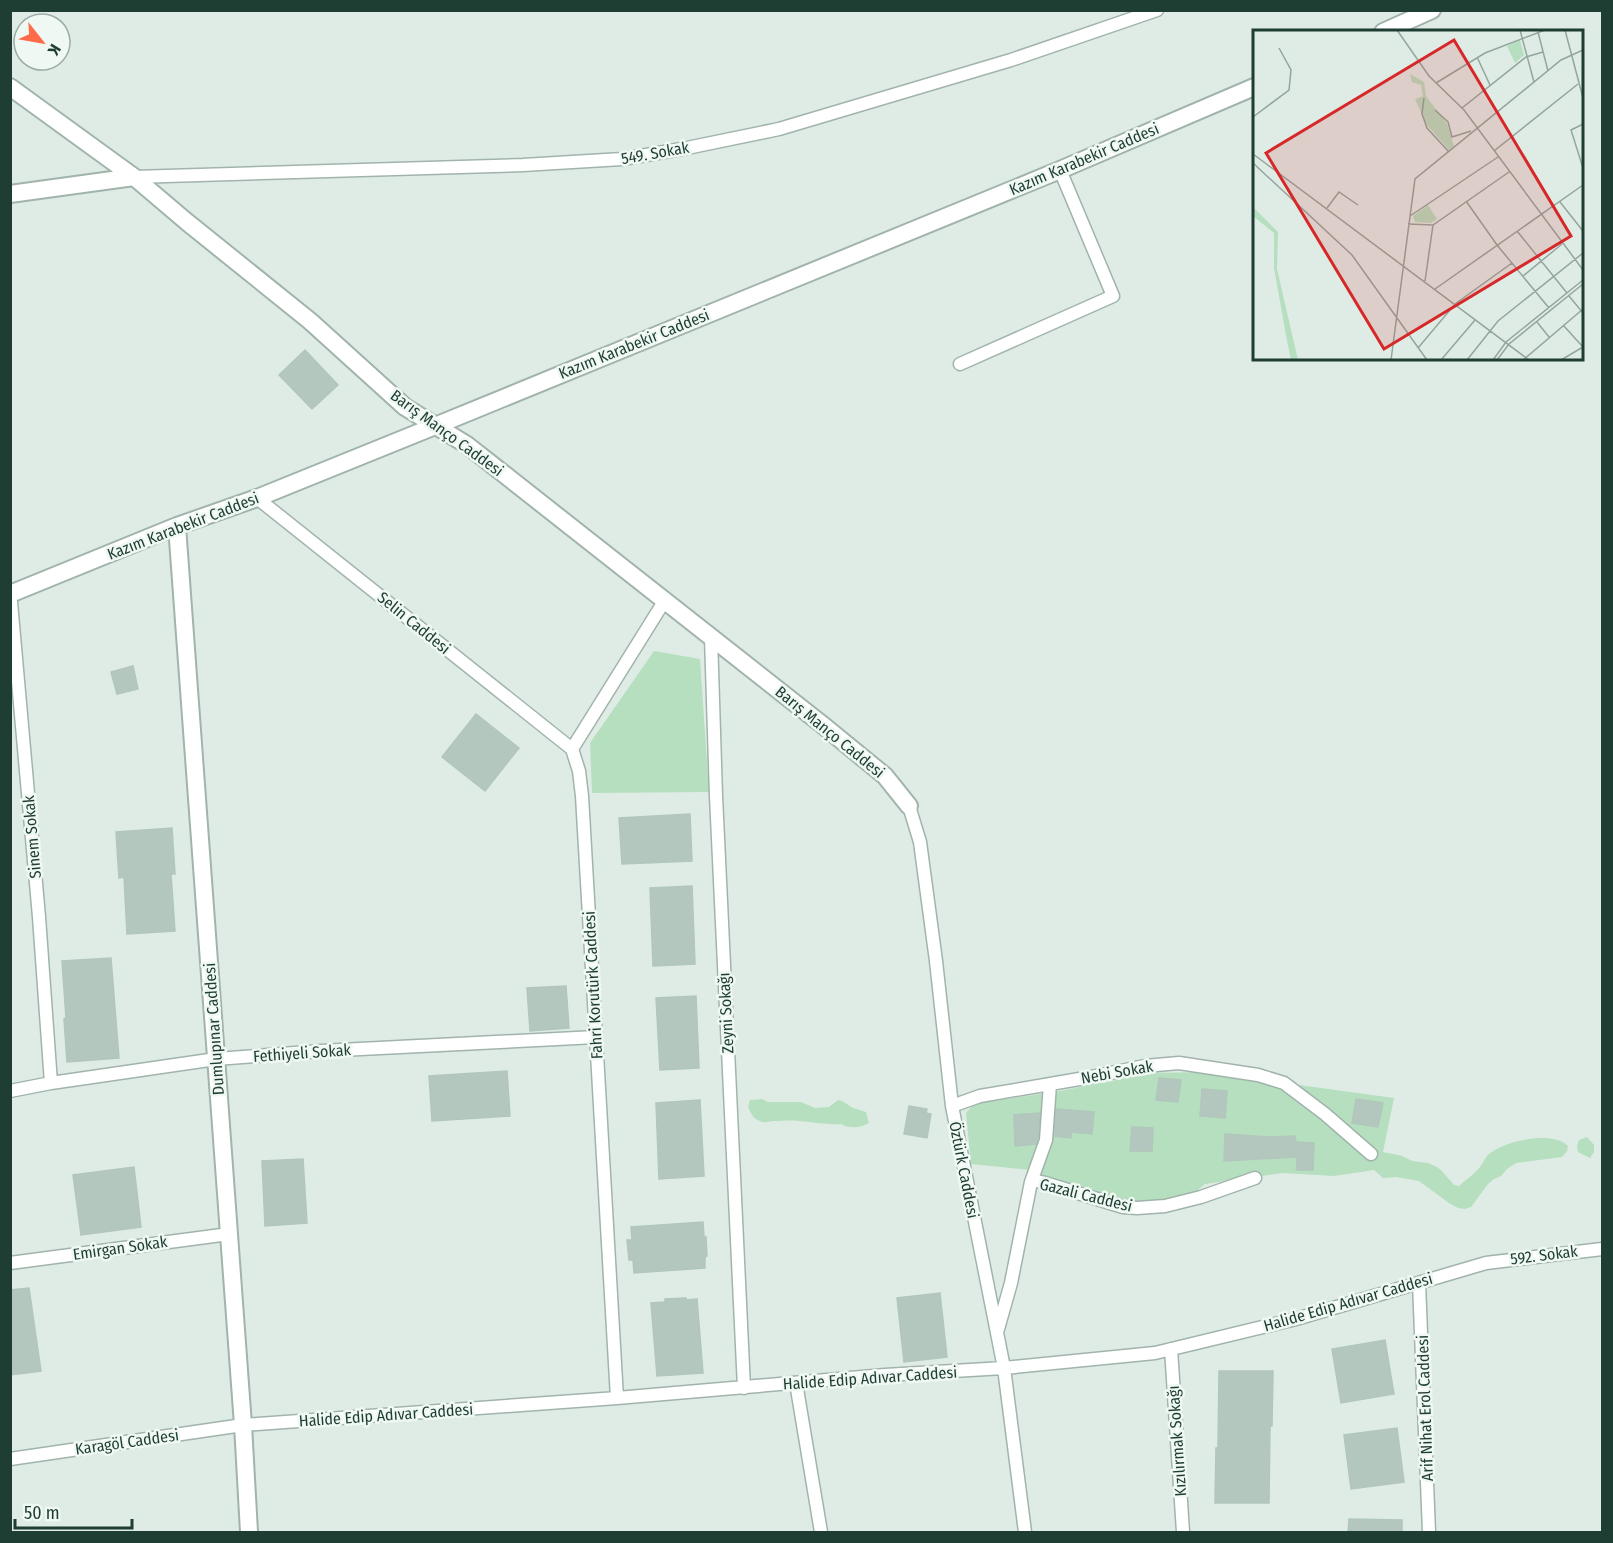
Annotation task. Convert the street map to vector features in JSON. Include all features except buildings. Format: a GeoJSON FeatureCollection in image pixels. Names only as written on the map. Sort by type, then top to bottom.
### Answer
{"type":"FeatureCollection","features":[{"type":"Feature","properties":{"kind":"street","name":"549. Sokak"},"geometry":{"type":"LineString","coordinates":[[134,177],[512,165],[622,159],[779,129],[1011,60],[1157,10]]}},
{"type":"Feature","properties":{"kind":"street"},"geometry":{"type":"LineString","coordinates":[[1387,30],[1432,10]]}},
{"type":"Feature","properties":{"kind":"street","name":"Barış Manço Caddesi"},"geometry":{"type":"LineString","coordinates":[[10,87],[134,177],[310,321],[405,407],[466,445],[665,600],[885,776],[909,806]]}},
{"type":"Feature","properties":{"kind":"street","name":"Kazım Karabekir Caddesi"},"geometry":{"type":"LineString","coordinates":[[11,593],[435,426],[1060,170],[1253,87]]}},
{"type":"Feature","properties":{"kind":"street"},"geometry":{"type":"LineString","coordinates":[[960,364],[1113,296],[1060,170]]}},
{"type":"Feature","properties":{"kind":"street"},"geometry":{"type":"LineString","coordinates":[[10,194],[134,177]]}},
{"type":"Feature","properties":{"kind":"street","name":"Selin Caddesi"},"geometry":{"type":"LineString","coordinates":[[257,498],[572,749]]}},
{"type":"Feature","properties":{"kind":"street","name":"Dumlupınar Caddesi"},"geometry":{"type":"LineString","coordinates":[[177,526],[249,1533]]}},
{"type":"Feature","properties":{"kind":"street","name":"Sinem Sokak"},"geometry":{"type":"LineString","coordinates":[[11,593],[51,1083]]}},
{"type":"Feature","properties":{"kind":"street"},"geometry":{"type":"LineString","coordinates":[[572,749],[665,600]]}},
{"type":"Feature","properties":{"kind":"street","name":"Zeyni Sokağı"},"geometry":{"type":"LineString","coordinates":[[711,637],[744,1388]]}},
{"type":"Feature","properties":{"kind":"street","name":"Fahri Korutürk Caddesi"},"geometry":{"type":"LineString","coordinates":[[572,749],[579,771],[582,796],[617,1398]]}},
{"type":"Feature","properties":{"kind":"street","name":"Öztürk Caddesi"},"geometry":{"type":"LineString","coordinates":[[909,806],[920,842],[952,1106],[1004,1368],[1025,1533]]}},
{"type":"Feature","properties":{"kind":"street","name":"Fethiyeli Sokak"},"geometry":{"type":"LineString","coordinates":[[10,1091],[216,1059],[321,1051],[596,1037]]}},
{"type":"Feature","properties":{"kind":"street","name":"Nebi Sokak"},"geometry":{"type":"LineString","coordinates":[[952,1106],[980,1096],[1145,1066],[1179,1063],[1258,1075],[1284,1083],[1325,1114],[1371,1154]]}},
{"type":"Feature","properties":{"kind":"street"},"geometry":{"type":"LineString","coordinates":[[1031,1182],[1046,1140],[1050,1084]]}},
{"type":"Feature","properties":{"kind":"street","name":"Gazali Caddesi"},"geometry":{"type":"LineString","coordinates":[[997,1333],[1011,1283],[1031,1182],[1037,1181],[1123,1207],[1137,1208],[1165,1206],[1201,1197],[1255,1178]]}},
{"type":"Feature","properties":{"kind":"street","name":"Emirgan Sokak"},"geometry":{"type":"LineString","coordinates":[[10,1263],[229,1234]]}},
{"type":"Feature","properties":{"kind":"street","name":"592. Sokak"},"geometry":{"type":"LineString","coordinates":[[1486,1263],[1602,1249]]}},
{"type":"Feature","properties":{"kind":"street","name":"Halide Edip Adıvar Caddesi"},"geometry":{"type":"LineString","coordinates":[[243,1425],[617,1398],[885,1375],[1004,1368],[1155,1353],[1296,1319],[1486,1263]]}},
{"type":"Feature","properties":{"kind":"street","name":"Arif Nihat Erol Caddesi"},"geometry":{"type":"LineString","coordinates":[[1419,1283],[1429,1533]]}},
{"type":"Feature","properties":{"kind":"street","name":"Kızılırmak Sokağı"},"geometry":{"type":"LineString","coordinates":[[1171,1349],[1183,1533]]}},
{"type":"Feature","properties":{"kind":"street"},"geometry":{"type":"LineString","coordinates":[[796,1383],[821,1533]]}},
{"type":"Feature","properties":{"kind":"street","name":"Karagöl Caddesi"},"geometry":{"type":"LineString","coordinates":[[10,1459],[243,1425]]}},
{"type":"Feature","properties":{"kind":"green space"},"geometry":{"type":"Polygon","coordinates":[[[654,651],[700,659],[709,792],[592,793],[590,743],[654,651]]]}},
{"type":"Feature","properties":{"kind":"green space"},"geometry":{"type":"Polygon","coordinates":[[[1203,1072],[1394,1098],[1383,1152],[1437,1167],[1454,1185],[1459,1186],[1473,1175],[1488,1155],[1505,1145],[1528,1139],[1551,1139],[1561,1141],[1568,1146],[1567,1151],[1562,1157],[1516,1163],[1488,1184],[1471,1207],[1465,1209],[1449,1203],[1419,1181],[1396,1177],[1383,1178],[1374,1170],[1334,1176],[1283,1173],[1205,1184],[1190,1196],[1153,1202],[1129,1201],[1081,1186],[1048,1181],[1042,1171],[971,1164],[966,1113],[974,1104],[1060,1091],[1151,1073],[1203,1072]]]}},
{"type":"Feature","properties":{"kind":"green space"},"geometry":{"type":"Polygon","coordinates":[[[762,1099],[768,1102],[801,1102],[815,1108],[829,1107],[838,1100],[866,1112],[869,1123],[848,1127],[841,1124],[795,1121],[764,1122],[754,1117],[748,1107],[750,1100],[762,1099]]]}},
{"type":"Feature","properties":{"kind":"green space"},"geometry":{"type":"Polygon","coordinates":[[[1587,1137],[1594,1145],[1594,1152],[1590,1158],[1578,1152],[1577,1146],[1579,1140],[1587,1137]]]}}]}
